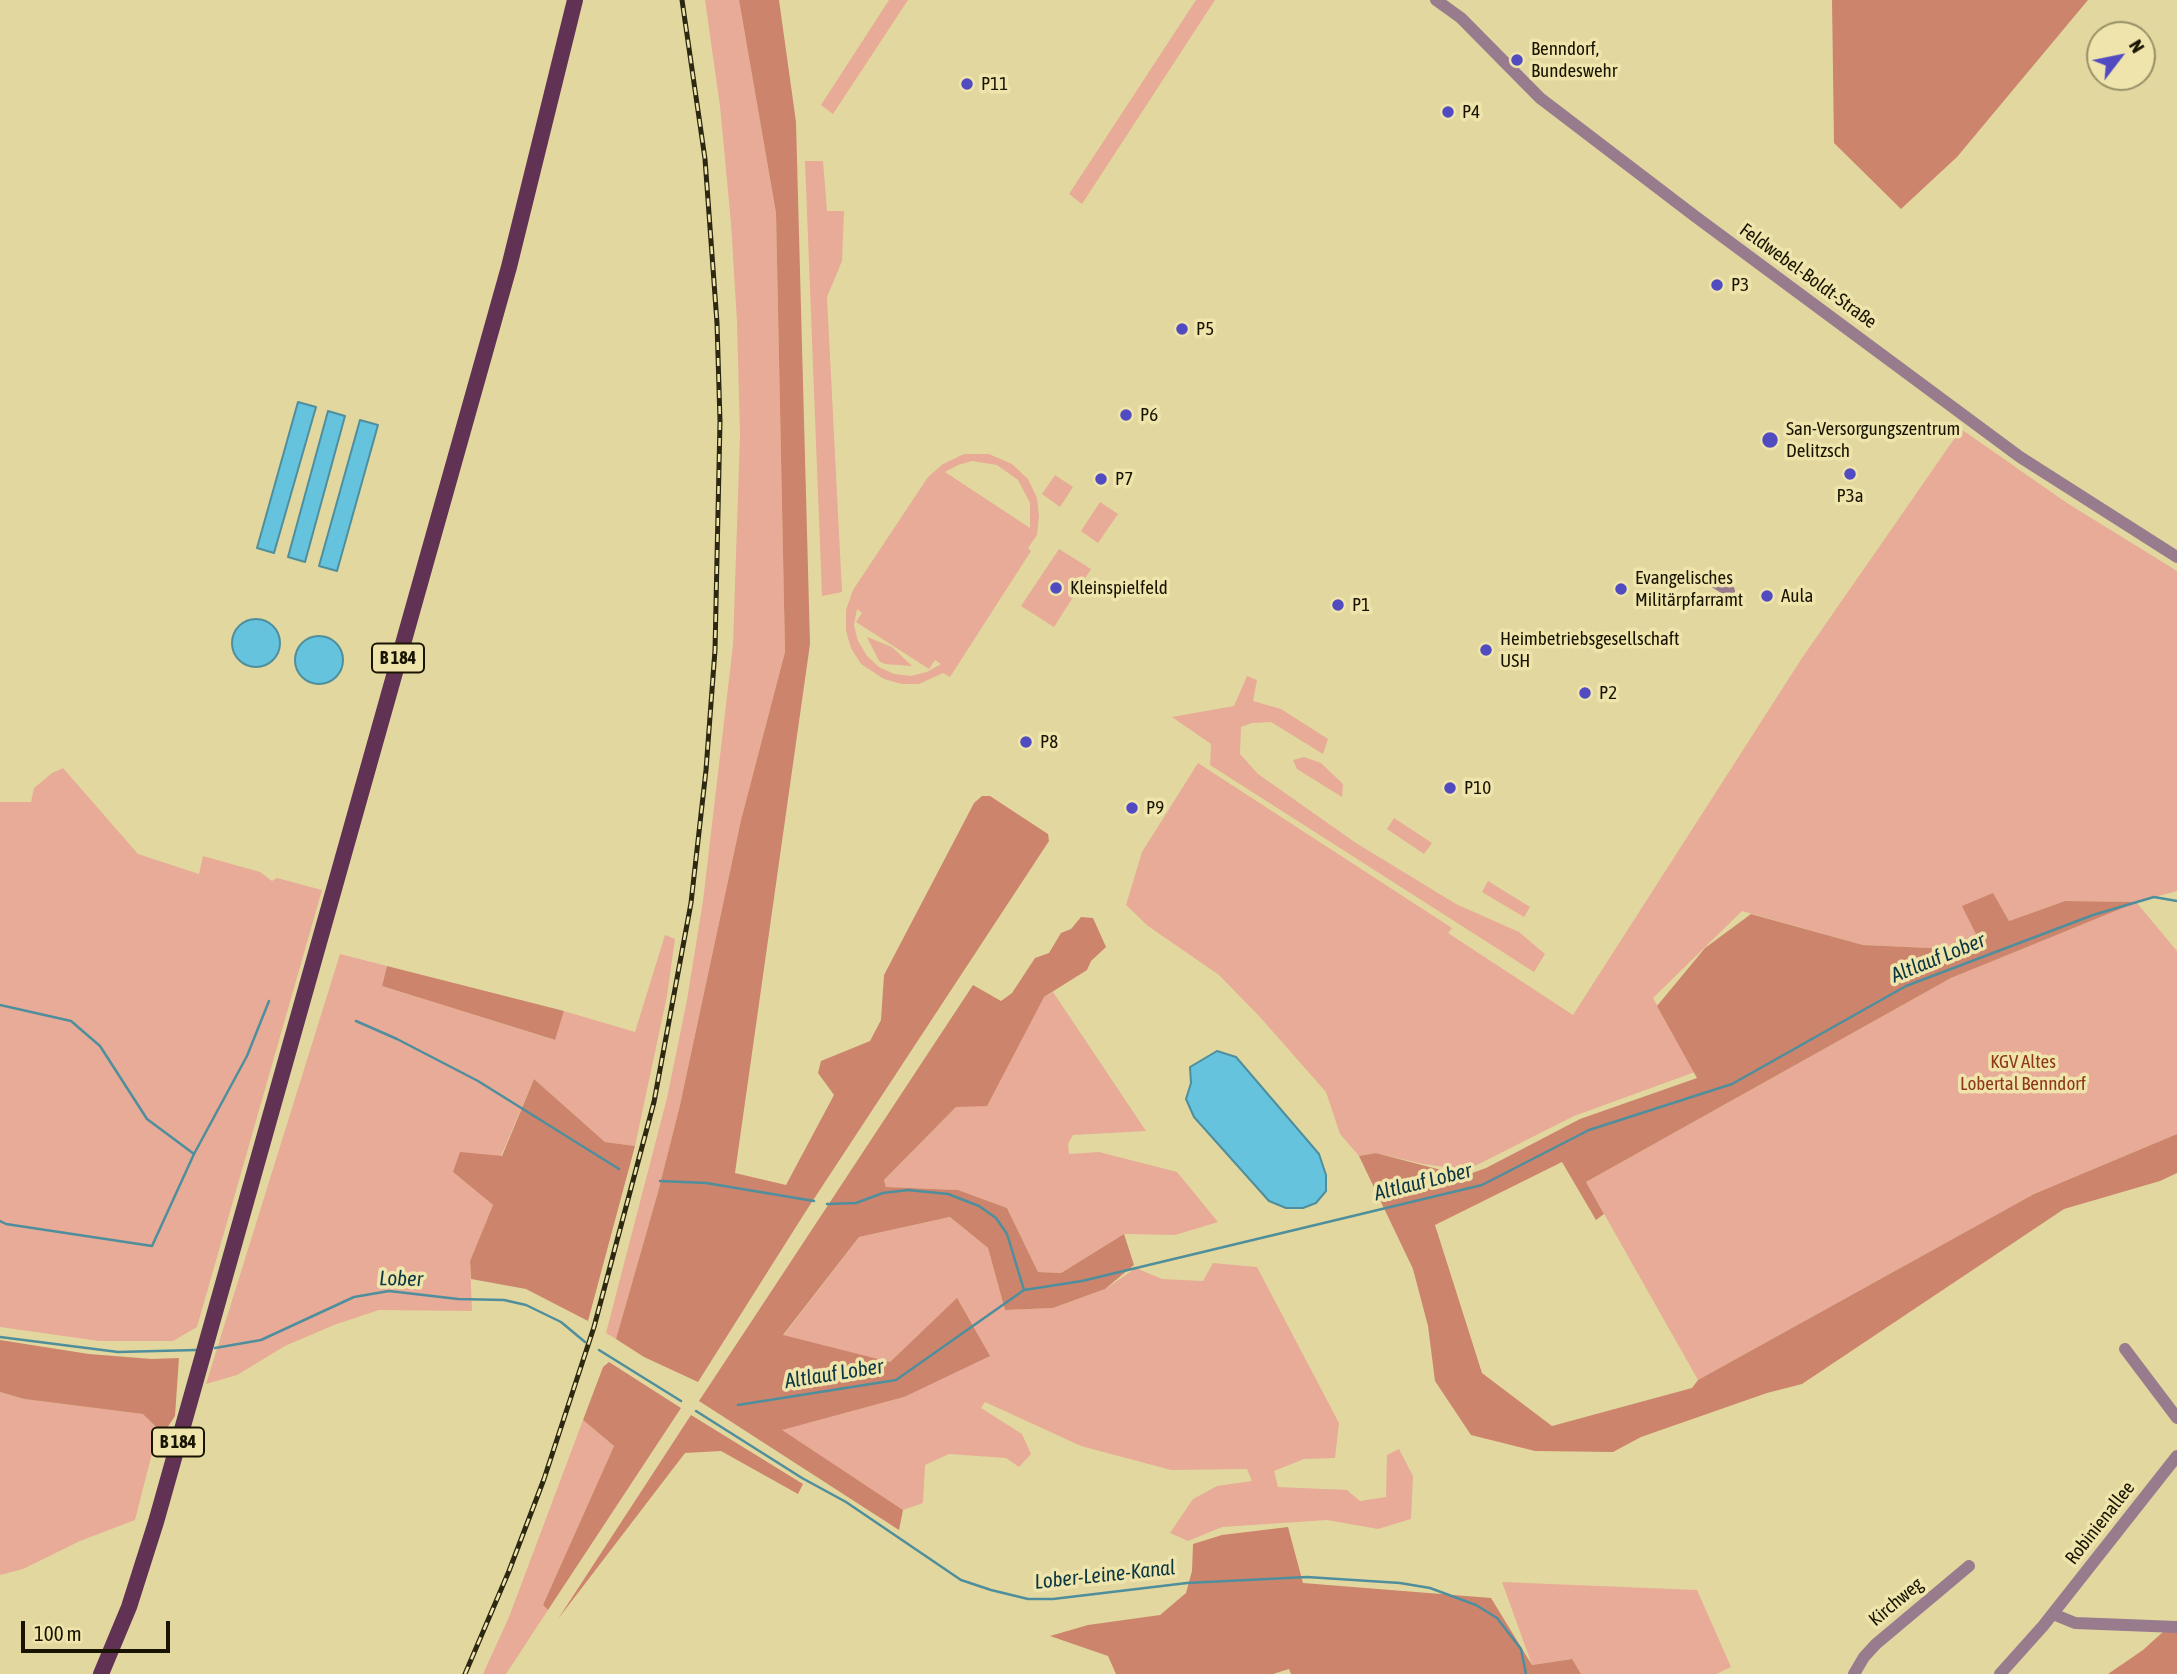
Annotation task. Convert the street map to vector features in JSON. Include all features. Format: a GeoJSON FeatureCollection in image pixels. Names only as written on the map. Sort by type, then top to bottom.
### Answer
{"type":"FeatureCollection","features":[{"type":"Feature","properties":{"kind":"main road","name":"B 184"},"geometry":{"type":"LineString","coordinates":[[101,1674],[129,1606],[156,1522],[509,267],[575,0]]}},
{"type":"Feature","properties":{"kind":"street","name":"Feldwebel-Boldt-Straße"},"geometry":{"type":"LineString","coordinates":[[1436,0],[1461,19],[1540,98],[1696,217],[2020,457],[2177,557]]}},
{"type":"Feature","properties":{"kind":"street"},"geometry":{"type":"LineString","coordinates":[[1707,577],[1729,591]]}},
{"type":"Feature","properties":{"kind":"street"},"geometry":{"type":"LineString","coordinates":[[2125,1349],[2177,1418]]}},
{"type":"Feature","properties":{"kind":"street","name":"Robinienallee"},"geometry":{"type":"LineString","coordinates":[[2000,1674],[2053,1614],[2177,1456]]}},
{"type":"Feature","properties":{"kind":"street","name":"Kirchweg"},"geometry":{"type":"LineString","coordinates":[[1854,1674],[1875,1644],[1969,1566]]}},
{"type":"Feature","properties":{"kind":"street"},"geometry":{"type":"LineString","coordinates":[[2053,1614],[2075,1623],[2177,1627]]}},
{"type":"Feature","properties":{"kind":"green space"},"geometry":{"type":"Polygon","coordinates":[[[705,0],[739,0],[776,213],[785,652],[741,820],[680,1105],[616,1339],[606,1333],[667,1098],[687,1000],[703,901],[733,645],[740,435],[737,322],[720,106],[705,0]]]}},
{"type":"Feature","properties":{"kind":"green space"},"geometry":{"type":"Polygon","coordinates":[[[889,0],[908,0],[833,114],[821,105],[889,0]]]}},
{"type":"Feature","properties":{"kind":"green space"},"geometry":{"type":"Polygon","coordinates":[[[1196,0],[1215,0],[1082,204],[1069,194],[1196,0]]]}},
{"type":"Feature","properties":{"kind":"green space"},"geometry":{"type":"Polygon","coordinates":[[[805,161],[823,161],[827,211],[844,211],[842,261],[827,297],[842,592],[822,596],[805,161]]]}},
{"type":"Feature","properties":{"kind":"green space","name":"KGV Altes Lobertal Benndorf"},"geometry":{"type":"Polygon","coordinates":[[[1961,429],[2067,503],[2177,571],[2177,891],[2136,902],[2177,951],[2177,1134],[2034,1194],[1698,1380],[1586,1182],[1951,978],[2133,902],[2065,901],[2009,921],[1993,894],[1980,942],[1953,949],[1863,945],[1742,911],[1653,998],[1695,1072],[1574,1116],[1467,1170],[1423,1164],[1376,1153],[1359,1156],[1340,1134],[1326,1092],[1259,1016],[1219,975],[1148,926],[1126,905],[1142,852],[1198,763],[1452,928],[1448,933],[1573,1015],[1802,658],[1961,429]]]}},
{"type":"Feature","properties":{"kind":"green space"},"geometry":{"type":"Polygon","coordinates":[[[964,454],[989,454],[1012,464],[1028,479],[1037,498],[1037,535],[1028,548],[1031,551],[950,677],[943,673],[919,684],[902,684],[884,679],[861,664],[851,648],[846,631],[846,610],[853,590],[928,477],[943,464],[964,454]],[[972,461],[945,472],[1030,528],[1030,503],[1018,480],[997,465],[972,461]],[[857,609],[854,625],[858,641],[867,656],[879,667],[894,674],[911,676],[927,672],[941,664],[935,660],[929,669],[856,622],[862,613],[857,609]]]}},
{"type":"Feature","properties":{"kind":"green space"},"geometry":{"type":"Polygon","coordinates":[[[1055,475],[1073,487],[1060,507],[1042,494],[1055,475]]]}},
{"type":"Feature","properties":{"kind":"green space"},"geometry":{"type":"Polygon","coordinates":[[[1100,502],[1118,514],[1098,543],[1081,531],[1100,502]]]}},
{"type":"Feature","properties":{"kind":"green space","name":"Kleinspielfeld"},"geometry":{"type":"Polygon","coordinates":[[[1059,549],[1091,569],[1054,627],[1021,606],[1059,549]]]}},
{"type":"Feature","properties":{"kind":"green space"},"geometry":{"type":"Polygon","coordinates":[[[867,637],[892,647],[912,666],[879,661],[867,637]]]}},
{"type":"Feature","properties":{"kind":"green space"},"geometry":{"type":"Polygon","coordinates":[[[1247,676],[1257,680],[1253,701],[1281,709],[1328,739],[1323,754],[1271,722],[1252,723],[1241,727],[1240,754],[1258,774],[1356,843],[1456,904],[1519,932],[1545,954],[1534,972],[1210,765],[1211,744],[1172,717],[1234,706],[1247,676]]]}},
{"type":"Feature","properties":{"kind":"green space"},"geometry":{"type":"Polygon","coordinates":[[[1304,757],[1321,763],[1343,784],[1342,797],[1297,769],[1293,760],[1304,757]]]}},
{"type":"Feature","properties":{"kind":"green space"},"geometry":{"type":"Polygon","coordinates":[[[63,768],[138,854],[199,874],[203,856],[260,872],[272,881],[277,878],[322,890],[197,1327],[173,1341],[99,1341],[0,1327],[0,802],[31,802],[34,788],[52,773],[63,768]]]}},
{"type":"Feature","properties":{"kind":"green space"},"geometry":{"type":"Polygon","coordinates":[[[1394,818],[1432,843],[1424,854],[1387,829],[1394,818]]]}},
{"type":"Feature","properties":{"kind":"green space"},"geometry":{"type":"Polygon","coordinates":[[[1488,881],[1530,907],[1524,917],[1482,892],[1488,881]]]}},
{"type":"Feature","properties":{"kind":"green space"},"geometry":{"type":"Polygon","coordinates":[[[665,935],[675,939],[667,996],[635,1146],[605,1142],[534,1079],[501,1156],[453,1172],[493,1205],[470,1261],[472,1311],[379,1310],[285,1346],[237,1375],[206,1384],[340,954],[387,966],[382,986],[554,1040],[564,1011],[635,1032],[665,935]]]}},
{"type":"Feature","properties":{"kind":"green space"},"geometry":{"type":"Polygon","coordinates":[[[1053,992],[1146,1131],[1073,1135],[1068,1144],[1069,1154],[1099,1152],[1177,1172],[1218,1222],[1175,1235],[1124,1234],[1061,1273],[1038,1272],[1007,1208],[958,1190],[886,1187],[884,1180],[956,1107],[1044,997],[1053,992]]]}},
{"type":"Feature","properties":{"kind":"green space"},"geometry":{"type":"Polygon","coordinates":[[[950,1217],[988,1248],[1005,1310],[1053,1308],[1105,1289],[1136,1268],[1162,1279],[1203,1281],[1213,1263],[1257,1267],[1339,1423],[1335,1458],[1304,1459],[1274,1471],[1278,1487],[1347,1490],[1360,1501],[1386,1497],[1387,1455],[1399,1449],[1413,1476],[1411,1519],[1378,1529],[1327,1520],[1222,1527],[1188,1541],[1170,1533],[1193,1499],[1217,1486],[1252,1481],[1247,1469],[1171,1470],[1081,1446],[985,1402],[981,1408],[1022,1434],[1031,1454],[1019,1467],[1006,1458],[949,1454],[925,1465],[923,1503],[903,1510],[781,1430],[904,1397],[957,1299],[890,1362],[783,1336],[859,1237],[950,1217]]]}},
{"type":"Feature","properties":{"kind":"green space"},"geometry":{"type":"Polygon","coordinates":[[[0,1392],[24,1399],[144,1414],[158,1430],[135,1520],[80,1541],[23,1569],[0,1575],[0,1392]]]}},
{"type":"Feature","properties":{"kind":"green space"},"geometry":{"type":"Polygon","coordinates":[[[583,1420],[614,1446],[543,1605],[548,1610],[506,1674],[483,1674],[509,1617],[583,1420]]]}},
{"type":"Feature","properties":{"kind":"green space"},"geometry":{"type":"Polygon","coordinates":[[[1502,1582],[1697,1590],[1731,1667],[1716,1674],[1581,1674],[1571,1659],[1532,1665],[1502,1582]]]}},
{"type":"Feature","properties":{"kind":"shaded area"},"geometry":{"type":"Polygon","coordinates":[[[739,0],[779,0],[796,122],[810,644],[735,1173],[786,1185],[834,1095],[818,1073],[821,1061],[870,1041],[881,1020],[884,975],[974,803],[982,796],[990,796],[1048,834],[1049,841],[806,1211],[698,1382],[644,1357],[616,1339],[680,1105],[741,820],[785,652],[776,213],[739,0]]]}},
{"type":"Feature","properties":{"kind":"shaded area"},"geometry":{"type":"Polygon","coordinates":[[[1832,0],[2088,0],[1957,157],[1901,209],[1834,143],[1832,0]]]}},
{"type":"Feature","properties":{"kind":"shaded area"},"geometry":{"type":"Polygon","coordinates":[[[1993,893],[2009,921],[2065,901],[2137,902],[1951,978],[1586,1182],[1604,1214],[1596,1220],[1562,1162],[1435,1225],[1482,1373],[1552,1426],[1692,1388],[1698,1380],[2034,1194],[2177,1134],[2177,1173],[2160,1181],[2064,1209],[1802,1384],[1767,1393],[1641,1437],[1613,1452],[1535,1451],[1471,1435],[1435,1381],[1428,1326],[1413,1269],[1359,1156],[1376,1153],[1464,1176],[1486,1168],[1580,1119],[1697,1078],[1657,1006],[1705,948],[1751,914],[1863,945],[1953,949],[1980,942],[1962,906],[1993,893]]]}},
{"type":"Feature","properties":{"kind":"shaded area"},"geometry":{"type":"Polygon","coordinates":[[[1081,917],[1093,918],[1106,947],[1091,961],[1087,970],[1044,997],[987,1106],[956,1107],[884,1180],[886,1187],[958,1190],[1007,1208],[1038,1272],[1061,1273],[1124,1234],[1134,1265],[1105,1289],[1053,1308],[1005,1310],[988,1248],[950,1217],[859,1237],[783,1335],[890,1362],[957,1298],[990,1356],[904,1397],[782,1430],[903,1510],[899,1530],[699,1401],[973,985],[1001,1001],[1012,993],[1035,958],[1049,953],[1061,933],[1071,929],[1081,917]]]}},
{"type":"Feature","properties":{"kind":"shaded area"},"geometry":{"type":"Polygon","coordinates":[[[387,966],[564,1011],[555,1040],[382,986],[387,966]]]}},
{"type":"Feature","properties":{"kind":"shaded area"},"geometry":{"type":"Polygon","coordinates":[[[534,1079],[605,1142],[635,1146],[588,1321],[526,1289],[471,1279],[470,1261],[493,1205],[453,1172],[460,1152],[502,1156],[534,1079]]]}},
{"type":"Feature","properties":{"kind":"shaded area"},"geometry":{"type":"Polygon","coordinates":[[[0,1340],[89,1354],[152,1359],[179,1358],[175,1416],[163,1434],[143,1414],[24,1399],[0,1392],[0,1340]]]}},
{"type":"Feature","properties":{"kind":"shaded area"},"geometry":{"type":"Polygon","coordinates":[[[609,1362],[681,1408],[548,1610],[543,1605],[614,1446],[583,1420],[603,1367],[609,1362]]]}},
{"type":"Feature","properties":{"kind":"shaded area"},"geometry":{"type":"Polygon","coordinates":[[[691,1415],[803,1484],[798,1494],[721,1451],[685,1453],[558,1619],[691,1415]]]}},
{"type":"Feature","properties":{"kind":"shaded area"},"geometry":{"type":"Polygon","coordinates":[[[1288,1527],[1303,1583],[1491,1598],[1532,1665],[1572,1659],[1581,1674],[1291,1674],[1289,1669],[1273,1674],[1116,1674],[1108,1656],[1050,1636],[1088,1625],[1160,1615],[1186,1593],[1192,1571],[1193,1544],[1222,1535],[1288,1527]]]}},
{"type":"Feature","properties":{"kind":"shaded area"},"geometry":{"type":"Polygon","coordinates":[[[2164,1631],[2177,1631],[2177,1674],[2108,1674],[2143,1650],[2164,1631]]]}},
{"type":"Feature","properties":{"kind":"water"},"geometry":{"type":"Polygon","coordinates":[[[298,402],[316,407],[274,553],[257,548],[298,402]]]}},
{"type":"Feature","properties":{"kind":"water"},"geometry":{"type":"Polygon","coordinates":[[[328,411],[345,416],[305,562],[288,557],[328,411]]]}},
{"type":"Feature","properties":{"kind":"water"},"geometry":{"type":"Polygon","coordinates":[[[360,420],[378,425],[337,571],[319,566],[360,420]]]}},
{"type":"Feature","properties":{"kind":"water"},"geometry":{"type":"Polygon","coordinates":[[[256,619],[273,626],[280,643],[273,660],[256,667],[239,660],[232,643],[239,626],[256,619]]]}},
{"type":"Feature","properties":{"kind":"water"},"geometry":{"type":"Polygon","coordinates":[[[319,636],[336,643],[343,660],[336,677],[319,684],[302,677],[295,660],[302,643],[319,636]]]}},
{"type":"Feature","properties":{"kind":"water"},"geometry":{"type":"Polygon","coordinates":[[[1217,1051],[1236,1057],[1319,1154],[1326,1175],[1326,1191],[1316,1203],[1303,1208],[1286,1208],[1269,1201],[1194,1117],[1186,1099],[1191,1083],[1190,1067],[1217,1051]]]}},
{"type":"Feature","properties":{"kind":"waterway","name":"Altlauf Lober"},"geometry":{"type":"LineString","coordinates":[[738,1405],[896,1380],[1024,1290],[1082,1281],[1482,1185],[1589,1130],[1732,1084],[1906,986],[2093,915],[2154,897],[2177,901]]}},
{"type":"Feature","properties":{"kind":"waterway"},"geometry":{"type":"LineString","coordinates":[[0,1005],[71,1021],[100,1046],[147,1119],[194,1154],[247,1056],[269,1001]]}},
{"type":"Feature","properties":{"kind":"waterway"},"geometry":{"type":"LineString","coordinates":[[356,1021],[478,1081],[619,1169]]}},
{"type":"Feature","properties":{"kind":"waterway"},"geometry":{"type":"LineString","coordinates":[[0,1221],[152,1246],[194,1154]]}},
{"type":"Feature","properties":{"kind":"waterway"},"geometry":{"type":"LineString","coordinates":[[660,1181],[706,1183],[814,1201]]}},
{"type":"Feature","properties":{"kind":"waterway"},"geometry":{"type":"LineString","coordinates":[[827,1204],[856,1203],[883,1193],[908,1190],[948,1194],[979,1206],[996,1218],[1007,1234],[1024,1290]]}},
{"type":"Feature","properties":{"kind":"waterway","name":"Lober"},"geometry":{"type":"LineString","coordinates":[[215,1348],[261,1340],[354,1297],[389,1291],[458,1299],[504,1300],[526,1305],[561,1322],[585,1342]]}},
{"type":"Feature","properties":{"kind":"waterway","name":"Lober"},"geometry":{"type":"LineString","coordinates":[[0,1337],[118,1352],[196,1350]]}},
{"type":"Feature","properties":{"kind":"waterway","name":"Lober"},"geometry":{"type":"LineString","coordinates":[[599,1350],[681,1401]]}},
{"type":"Feature","properties":{"kind":"waterway","name":"Lober-Leine-Kanal"},"geometry":{"type":"LineString","coordinates":[[696,1411],[802,1478],[846,1502],[961,1580],[991,1590],[1028,1599],[1053,1599],[1187,1583],[1307,1577],[1400,1583],[1430,1588],[1476,1605],[1497,1618],[1521,1649],[1526,1674]]}},
{"type":"Feature","properties":{"kind":"railway"},"geometry":{"type":"LineString","coordinates":[[465,1674],[509,1571],[544,1479],[594,1327],[654,1102],[691,903],[706,770],[715,650],[720,421],[717,323],[705,159],[682,0]]}},
{"type":"Feature","properties":{"kind":"place","name":"Benndorf, Bundeswehr"},"geometry":{"type":"Point","coordinates":[1517,60]}},
{"type":"Feature","properties":{"kind":"place","name":"P11"},"geometry":{"type":"Point","coordinates":[967,84]}},
{"type":"Feature","properties":{"kind":"place","name":"P4"},"geometry":{"type":"Point","coordinates":[1448,112]}},
{"type":"Feature","properties":{"kind":"place","name":"P3"},"geometry":{"type":"Point","coordinates":[1717,285]}},
{"type":"Feature","properties":{"kind":"place","name":"P5"},"geometry":{"type":"Point","coordinates":[1182,329]}},
{"type":"Feature","properties":{"kind":"place","name":"P6"},"geometry":{"type":"Point","coordinates":[1126,415]}},
{"type":"Feature","properties":{"kind":"place","name":"San-Versorgungszentrum Delitzsch"},"geometry":{"type":"Point","coordinates":[1770,440]}},
{"type":"Feature","properties":{"kind":"place","name":"P3a"},"geometry":{"type":"Point","coordinates":[1850,474]}},
{"type":"Feature","properties":{"kind":"place","name":"P7"},"geometry":{"type":"Point","coordinates":[1101,479]}},
{"type":"Feature","properties":{"kind":"place","name":"Kleinspielfeld"},"geometry":{"type":"Point","coordinates":[1056,588]}},
{"type":"Feature","properties":{"kind":"place","name":"Evangelisches Militärpfarramt"},"geometry":{"type":"Point","coordinates":[1621,589]}},
{"type":"Feature","properties":{"kind":"place","name":"Aula"},"geometry":{"type":"Point","coordinates":[1767,596]}},
{"type":"Feature","properties":{"kind":"place","name":"P1"},"geometry":{"type":"Point","coordinates":[1338,605]}},
{"type":"Feature","properties":{"kind":"place","name":"Heimbetriebsgesellschaft USH"},"geometry":{"type":"Point","coordinates":[1486,650]}},
{"type":"Feature","properties":{"kind":"place","name":"P2"},"geometry":{"type":"Point","coordinates":[1585,693]}},
{"type":"Feature","properties":{"kind":"place","name":"P8"},"geometry":{"type":"Point","coordinates":[1026,742]}},
{"type":"Feature","properties":{"kind":"place","name":"P10"},"geometry":{"type":"Point","coordinates":[1450,788]}},
{"type":"Feature","properties":{"kind":"place","name":"P9"},"geometry":{"type":"Point","coordinates":[1132,808]}}]}
